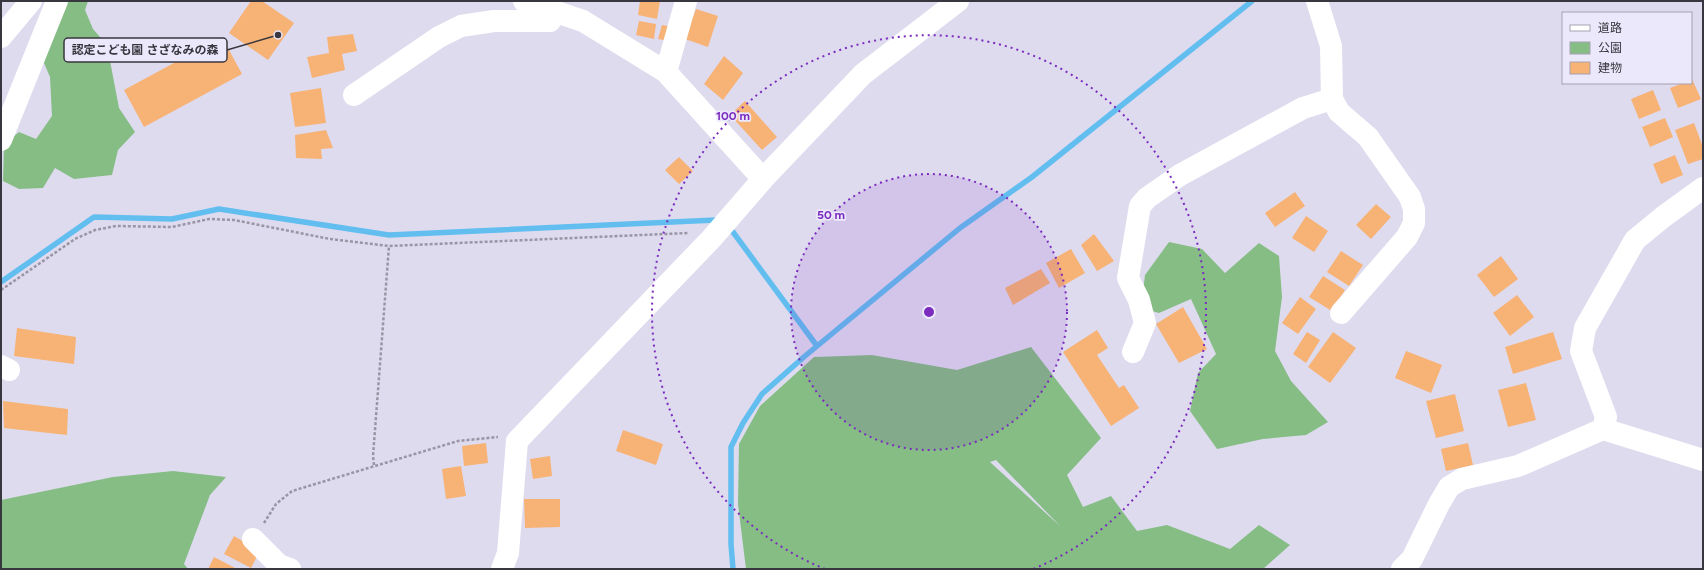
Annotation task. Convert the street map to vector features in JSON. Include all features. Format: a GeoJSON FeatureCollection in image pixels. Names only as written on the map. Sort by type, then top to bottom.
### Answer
{"type":"FeatureCollection","features":[{"type":"Feature","properties":{"kind":"street"},"geometry":{"type":"LineString","coordinates":[[1,37],[31,1]]}},
{"type":"Feature","properties":{"kind":"street"},"geometry":{"type":"LineString","coordinates":[[1,140],[57,1]]}},
{"type":"Feature","properties":{"kind":"street"},"geometry":{"type":"LineString","coordinates":[[524,1],[583,21],[666,72],[763,179]]}},
{"type":"Feature","properties":{"kind":"street"},"geometry":{"type":"LineString","coordinates":[[666,72],[686,1]]}},
{"type":"Feature","properties":{"kind":"street"},"geometry":{"type":"LineString","coordinates":[[502,569],[508,553],[517,441],[712,238],[763,179],[863,74],[958,1]]}},
{"type":"Feature","properties":{"kind":"street"},"geometry":{"type":"LineString","coordinates":[[1317,1],[1331,46],[1332,99],[1339,112],[1368,137],[1410,197],[1414,209],[1414,223],[1407,237],[1341,313]]}},
{"type":"Feature","properties":{"kind":"street"},"geometry":{"type":"LineString","coordinates":[[354,95],[439,37],[461,26],[494,21],[550,21],[554,12]]}},
{"type":"Feature","properties":{"kind":"street"},"geometry":{"type":"LineString","coordinates":[[1133,352],[1145,323],[1139,300],[1128,278],[1140,206],[1147,198],[1180,175],[1303,108],[1332,99]]}},
{"type":"Feature","properties":{"kind":"street"},"geometry":{"type":"LineString","coordinates":[[1602,429],[1606,417],[1581,351],[1585,328],[1635,240],[1663,217],[1703,188]]}},
{"type":"Feature","properties":{"kind":"street"},"geometry":{"type":"LineString","coordinates":[[1402,569],[1412,559],[1449,487],[1462,479],[1518,466],[1602,429],[1703,460]]}},
{"type":"Feature","properties":{"kind":"street"},"geometry":{"type":"LineString","coordinates":[[253,540],[279,565],[290,569]]}},
{"type":"Feature","properties":{"kind":"path"},"geometry":{"type":"LineString","coordinates":[[1,290],[75,239],[95,230],[116,226],[172,227],[209,219],[234,220],[330,239],[389,246],[702,232],[712,238]]}},
{"type":"Feature","properties":{"kind":"path"},"geometry":{"type":"LineString","coordinates":[[374,466],[373,456],[389,246]]}},
{"type":"Feature","properties":{"kind":"path"},"geometry":{"type":"LineString","coordinates":[[253,540],[276,504],[292,491],[458,441],[507,436],[517,441]]}},
{"type":"Feature","properties":{"kind":"green space"},"geometry":{"type":"Polygon","coordinates":[[[58,1],[88,1],[85,10],[93,29],[107,45],[119,108],[135,132],[118,150],[112,175],[74,179],[55,168],[43,188],[19,189],[3,181],[4,144],[19,132],[36,139],[52,116],[50,77],[41,56],[58,1]]]}},
{"type":"Feature","properties":{"kind":"green space"},"geometry":{"type":"Polygon","coordinates":[[[1169,242],[1202,249],[1225,273],[1259,243],[1279,256],[1282,297],[1275,351],[1291,381],[1328,422],[1306,435],[1263,439],[1217,449],[1190,411],[1198,373],[1216,354],[1191,299],[1159,313],[1141,308],[1145,275],[1169,242]]]}},
{"type":"Feature","properties":{"kind":"green space"},"geometry":{"type":"Polygon","coordinates":[[[1031,347],[1101,438],[1067,475],[1083,507],[1111,496],[1137,531],[1167,525],[1230,549],[1259,525],[1290,545],[1263,569],[746,569],[738,504],[739,444],[760,406],[814,357],[872,355],[957,370],[1031,347]],[[996,460],[990,462],[1061,527],[996,460]]]}},
{"type":"Feature","properties":{"kind":"green space"},"geometry":{"type":"Polygon","coordinates":[[[173,471],[226,477],[210,495],[184,564],[188,569],[1,569],[1,500],[113,477],[173,471]]]}},
{"type":"Feature","properties":{"kind":"building"},"geometry":{"type":"Polygon","coordinates":[[[251,1],[262,1],[294,23],[268,60],[229,33],[251,1]]]}},
{"type":"Feature","properties":{"kind":"building"},"geometry":{"type":"Polygon","coordinates":[[[640,1],[660,1],[657,19],[638,15],[640,1]]]}},
{"type":"Feature","properties":{"kind":"building"},"geometry":{"type":"Polygon","coordinates":[[[696,9],[718,16],[708,47],[685,39],[696,9]]]}},
{"type":"Feature","properties":{"kind":"building"},"geometry":{"type":"Polygon","coordinates":[[[639,21],[656,24],[654,39],[636,35],[639,21]]]}},
{"type":"Feature","properties":{"kind":"building"},"geometry":{"type":"Polygon","coordinates":[[[662,25],[672,27],[669,41],[658,39],[662,25]]]}},
{"type":"Feature","properties":{"kind":"building"},"geometry":{"type":"Polygon","coordinates":[[[353,34],[357,51],[342,54],[345,70],[312,78],[307,57],[329,53],[327,37],[353,34]]]}},
{"type":"Feature","properties":{"kind":"building"},"geometry":{"type":"Polygon","coordinates":[[[222,37],[242,74],[144,127],[124,90],[222,37]]]}},
{"type":"Feature","properties":{"kind":"building"},"geometry":{"type":"Polygon","coordinates":[[[724,56],[743,73],[723,100],[704,84],[724,56]]]}},
{"type":"Feature","properties":{"kind":"building"},"geometry":{"type":"Polygon","coordinates":[[[1692,79],[1701,99],[1678,108],[1670,88],[1680,84],[1692,84],[1692,79]]]}},
{"type":"Feature","properties":{"kind":"building"},"geometry":{"type":"Polygon","coordinates":[[[321,88],[326,123],[295,127],[290,93],[321,88]]]}},
{"type":"Feature","properties":{"kind":"building"},"geometry":{"type":"Polygon","coordinates":[[[1653,90],[1661,110],[1639,119],[1631,99],[1653,90]]]}},
{"type":"Feature","properties":{"kind":"building"},"geometry":{"type":"Polygon","coordinates":[[[745,101],[777,137],[762,150],[730,115],[745,101]]]}},
{"type":"Feature","properties":{"kind":"building"},"geometry":{"type":"Polygon","coordinates":[[[1665,118],[1673,137],[1650,147],[1642,127],[1665,118]]]}},
{"type":"Feature","properties":{"kind":"building"},"geometry":{"type":"Polygon","coordinates":[[[1694,123],[1703,147],[1703,159],[1688,164],[1675,130],[1694,123]]]}},
{"type":"Feature","properties":{"kind":"building"},"geometry":{"type":"Polygon","coordinates":[[[326,130],[333,148],[321,149],[322,159],[296,158],[295,135],[326,130]]]}},
{"type":"Feature","properties":{"kind":"building"},"geometry":{"type":"Polygon","coordinates":[[[1675,155],[1683,175],[1661,184],[1653,164],[1675,155]]]}},
{"type":"Feature","properties":{"kind":"building"},"geometry":{"type":"Polygon","coordinates":[[[679,157],[693,171],[679,184],[665,170],[679,157]]]}},
{"type":"Feature","properties":{"kind":"building"},"geometry":{"type":"Polygon","coordinates":[[[1295,192],[1305,206],[1275,227],[1265,213],[1295,192]]]}},
{"type":"Feature","properties":{"kind":"building"},"geometry":{"type":"Polygon","coordinates":[[[1376,204],[1391,217],[1371,239],[1356,225],[1376,204]]]}},
{"type":"Feature","properties":{"kind":"building"},"geometry":{"type":"Polygon","coordinates":[[[1306,216],[1328,231],[1314,252],[1292,238],[1306,216]]]}},
{"type":"Feature","properties":{"kind":"building"},"geometry":{"type":"Polygon","coordinates":[[[1094,234],[1114,261],[1097,271],[1081,245],[1094,234]]]}},
{"type":"Feature","properties":{"kind":"building"},"geometry":{"type":"Polygon","coordinates":[[[1071,249],[1085,273],[1059,288],[1046,263],[1071,249]]]}},
{"type":"Feature","properties":{"kind":"building"},"geometry":{"type":"Polygon","coordinates":[[[1341,251],[1363,265],[1349,286],[1327,272],[1341,251]]]}},
{"type":"Feature","properties":{"kind":"building"},"geometry":{"type":"Polygon","coordinates":[[[1501,256],[1518,279],[1494,297],[1477,275],[1501,256]]]}},
{"type":"Feature","properties":{"kind":"building"},"geometry":{"type":"Polygon","coordinates":[[[1041,269],[1050,283],[1013,305],[1005,288],[1041,269]]]}},
{"type":"Feature","properties":{"kind":"building"},"geometry":{"type":"Polygon","coordinates":[[[1323,276],[1345,290],[1332,311],[1309,297],[1323,276]]]}},
{"type":"Feature","properties":{"kind":"building"},"geometry":{"type":"Polygon","coordinates":[[[1517,295],[1534,317],[1510,336],[1493,313],[1517,295]]]}},
{"type":"Feature","properties":{"kind":"building"},"geometry":{"type":"Polygon","coordinates":[[[1300,297],[1316,309],[1298,334],[1282,323],[1300,297]]]}},
{"type":"Feature","properties":{"kind":"building"},"geometry":{"type":"Polygon","coordinates":[[[1183,307],[1207,349],[1179,363],[1156,324],[1183,307]]]}},
{"type":"Feature","properties":{"kind":"building"},"geometry":{"type":"Polygon","coordinates":[[[17,328],[76,337],[74,364],[14,356],[17,328]]]}},
{"type":"Feature","properties":{"kind":"building"},"geometry":{"type":"Polygon","coordinates":[[[1097,330],[1108,348],[1097,355],[1119,388],[1124,385],[1139,408],[1111,426],[1063,352],[1097,330]]]}},
{"type":"Feature","properties":{"kind":"building"},"geometry":{"type":"Polygon","coordinates":[[[1307,332],[1320,340],[1306,363],[1293,354],[1307,332]]]}},
{"type":"Feature","properties":{"kind":"building"},"geometry":{"type":"Polygon","coordinates":[[[1333,332],[1356,348],[1330,383],[1308,367],[1333,332]]]}},
{"type":"Feature","properties":{"kind":"building"},"geometry":{"type":"Polygon","coordinates":[[[1553,332],[1562,359],[1513,374],[1505,347],[1553,332]]]}},
{"type":"Feature","properties":{"kind":"building"},"geometry":{"type":"Polygon","coordinates":[[[1406,351],[1442,365],[1431,393],[1395,378],[1406,351]]]}},
{"type":"Feature","properties":{"kind":"building"},"geometry":{"type":"Polygon","coordinates":[[[1526,383],[1536,420],[1508,427],[1498,390],[1526,383]]]}},
{"type":"Feature","properties":{"kind":"building"},"geometry":{"type":"Polygon","coordinates":[[[1455,394],[1464,431],[1436,438],[1426,401],[1455,394]]]}},
{"type":"Feature","properties":{"kind":"building"},"geometry":{"type":"Polygon","coordinates":[[[3,401],[68,409],[67,435],[4,428],[3,401]]]}},
{"type":"Feature","properties":{"kind":"building"},"geometry":{"type":"Polygon","coordinates":[[[623,430],[663,444],[656,465],[616,451],[623,430]]]}},
{"type":"Feature","properties":{"kind":"building"},"geometry":{"type":"Polygon","coordinates":[[[486,443],[488,463],[464,466],[462,446],[486,443]]]}},
{"type":"Feature","properties":{"kind":"building"},"geometry":{"type":"Polygon","coordinates":[[[1468,443],[1473,465],[1446,471],[1441,449],[1468,443]]]}},
{"type":"Feature","properties":{"kind":"building"},"geometry":{"type":"Polygon","coordinates":[[[550,456],[552,476],[533,479],[530,459],[550,456]]]}},
{"type":"Feature","properties":{"kind":"building"},"geometry":{"type":"Polygon","coordinates":[[[461,466],[466,496],[446,499],[442,469],[461,466]]]}},
{"type":"Feature","properties":{"kind":"building"},"geometry":{"type":"Polygon","coordinates":[[[524,499],[560,499],[560,527],[525,528],[524,499]]]}},
{"type":"Feature","properties":{"kind":"building"},"geometry":{"type":"Polygon","coordinates":[[[234,536],[260,551],[251,568],[224,554],[234,536]]]}},
{"type":"Feature","properties":{"kind":"building"},"geometry":{"type":"Polygon","coordinates":[[[214,557],[237,569],[208,569],[214,557]]]}},
{"type":"Feature","properties":{"kind":"waterway"},"geometry":{"type":"LineString","coordinates":[[733,569],[731,544],[731,447],[743,423],[762,394],[805,356],[960,228],[1032,177],[1252,1]]}},
{"type":"Feature","properties":{"kind":"waterway"},"geometry":{"type":"LineString","coordinates":[[1,282],[94,217],[172,219],[219,209],[389,235],[716,220]]}},
{"type":"Feature","properties":{"kind":"waterway"},"geometry":{"type":"LineString","coordinates":[[733,232],[817,346]]}},
{"type":"Feature","properties":{"kind":"place","name":"認定こども園 さざなみの森"},"geometry":{"type":"Point","coordinates":[278,35]}}]}
